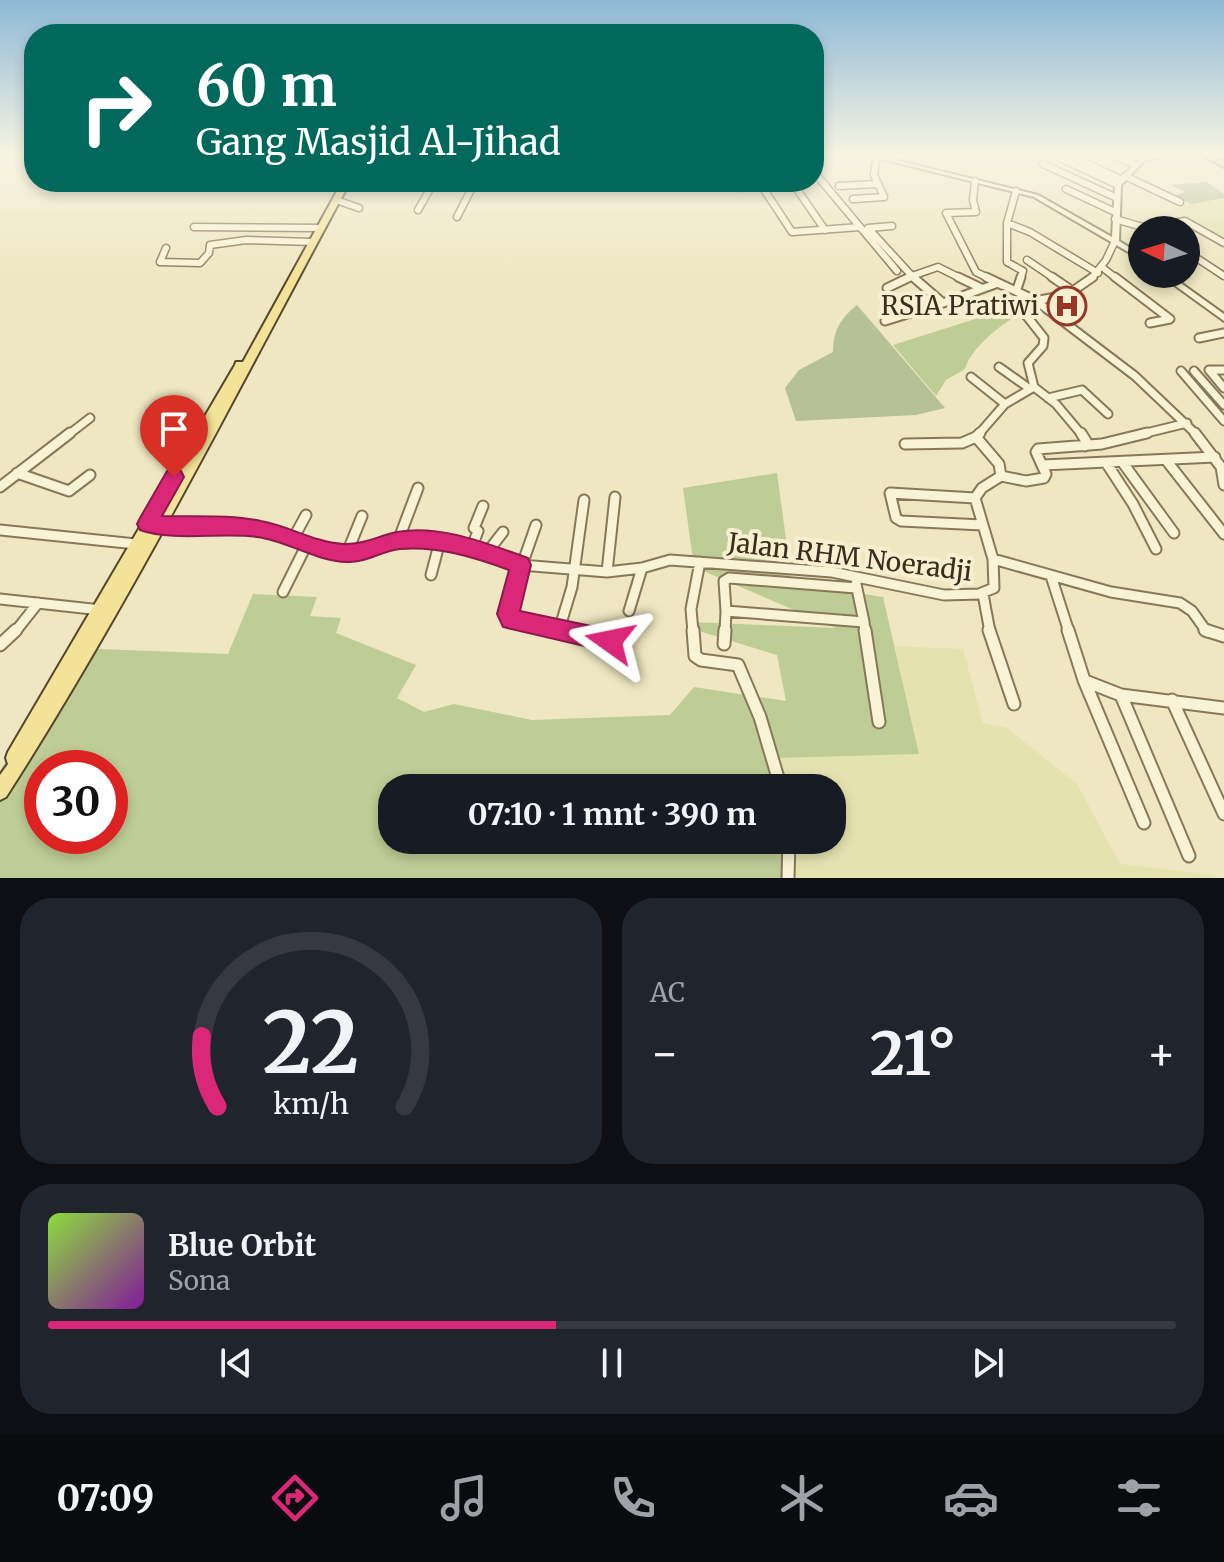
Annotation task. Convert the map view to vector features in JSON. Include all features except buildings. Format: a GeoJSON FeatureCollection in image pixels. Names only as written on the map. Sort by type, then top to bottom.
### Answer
{"type":"FeatureCollection","features":[{"type":"Feature","properties":{"kind":"main road"},"geometry":{"type":"LineString","coordinates":[[0,789],[34,740],[153,524],[251,361],[339,195]]}},
{"type":"Feature","properties":{"kind":"main road"},"geometry":{"type":"LineString","coordinates":[[104,610],[136,544],[153,524]]}},
{"type":"Feature","properties":{"kind":"street"},"geometry":{"type":"LineString","coordinates":[[418,210],[427,195]]}},
{"type":"Feature","properties":{"kind":"street"},"geometry":{"type":"LineString","coordinates":[[457,217],[468,195]]}},
{"type":"Feature","properties":{"kind":"street"},"geometry":{"type":"LineString","coordinates":[[767,195],[790,231],[892,226]]}},
{"type":"Feature","properties":{"kind":"street"},"geometry":{"type":"LineString","coordinates":[[801,195],[825,230]]}},
{"type":"Feature","properties":{"kind":"street"},"geometry":{"type":"LineString","coordinates":[[836,195],[889,257],[943,303]]}},
{"type":"Feature","properties":{"kind":"street"},"geometry":{"type":"LineString","coordinates":[[853,199],[883,195]]}},
{"type":"Feature","properties":{"kind":"street"},"geometry":{"type":"LineString","coordinates":[[974,195],[976,212],[946,213],[976,272],[1033,300],[1059,298],[1074,292],[1101,270],[1115,241],[1118,195]]}},
{"type":"Feature","properties":{"kind":"street"},"geometry":{"type":"LineString","coordinates":[[1015,195],[1007,223],[1007,262],[1023,271],[1017,289]]}},
{"type":"Feature","properties":{"kind":"street"},"geometry":{"type":"LineString","coordinates":[[1032,195],[1128,249]]}},
{"type":"Feature","properties":{"kind":"street"},"geometry":{"type":"LineString","coordinates":[[1077,195],[1128,221]]}},
{"type":"Feature","properties":{"kind":"street"},"geometry":{"type":"LineString","coordinates":[[1110,195],[1117,198]]}},
{"type":"Feature","properties":{"kind":"street"},"geometry":{"type":"LineString","coordinates":[[1161,195],[1180,202]]}},
{"type":"Feature","properties":{"kind":"street"},"geometry":{"type":"LineString","coordinates":[[336,200],[359,208]]}},
{"type":"Feature","properties":{"kind":"street"},"geometry":{"type":"LineString","coordinates":[[1007,223],[1101,270],[1170,319],[1150,323]]}},
{"type":"Feature","properties":{"kind":"street"},"geometry":{"type":"LineString","coordinates":[[194,227],[321,228]]}},
{"type":"Feature","properties":{"kind":"street"},"geometry":{"type":"LineString","coordinates":[[864,228],[897,271]]}},
{"type":"Feature","properties":{"kind":"street"},"geometry":{"type":"LineString","coordinates":[[1200,229],[1224,243]]}},
{"type":"Feature","properties":{"kind":"street"},"geometry":{"type":"LineString","coordinates":[[166,248],[160,262],[200,263],[210,245],[246,240],[313,242]]}},
{"type":"Feature","properties":{"kind":"street"},"geometry":{"type":"LineString","coordinates":[[1027,260],[1074,292]]}},
{"type":"Feature","properties":{"kind":"street"},"geometry":{"type":"LineString","coordinates":[[1200,260],[1224,276]]}},
{"type":"Feature","properties":{"kind":"street"},"geometry":{"type":"LineString","coordinates":[[887,288],[941,267],[981,288]]}},
{"type":"Feature","properties":{"kind":"street"},"geometry":{"type":"LineString","coordinates":[[885,321],[999,282]]}},
{"type":"Feature","properties":{"kind":"street"},"geometry":{"type":"LineString","coordinates":[[1008,286],[1033,300],[1135,376],[1187,423],[1223,467],[1224,485]]}},
{"type":"Feature","properties":{"kind":"street"},"geometry":{"type":"LineString","coordinates":[[1182,288],[1224,318]]}},
{"type":"Feature","properties":{"kind":"street"},"geometry":{"type":"LineString","coordinates":[[1032,388],[1028,363],[1043,346],[1044,338],[1022,310],[1033,300]]}},
{"type":"Feature","properties":{"kind":"street"},"geometry":{"type":"LineString","coordinates":[[1199,338],[1224,333]]}},
{"type":"Feature","properties":{"kind":"street"},"geometry":{"type":"LineString","coordinates":[[999,367],[1048,398],[1077,428],[1086,441],[1085,446]]}},
{"type":"Feature","properties":{"kind":"street"},"geometry":{"type":"LineString","coordinates":[[1187,393],[1224,390],[1209,370]]}},
{"type":"Feature","properties":{"kind":"street"},"geometry":{"type":"LineString","coordinates":[[1224,370],[1181,371],[1224,420]]}},
{"type":"Feature","properties":{"kind":"street"},"geometry":{"type":"LineString","coordinates":[[1194,371],[1224,405]]}},
{"type":"Feature","properties":{"kind":"street"},"geometry":{"type":"LineString","coordinates":[[971,377],[1005,404]]}},
{"type":"Feature","properties":{"kind":"street"},"geometry":{"type":"LineString","coordinates":[[905,444],[962,443],[976,437],[1005,404],[1032,388]]}},
{"type":"Feature","properties":{"kind":"street"},"geometry":{"type":"LineString","coordinates":[[1048,398],[1082,390],[1108,414]]}},
{"type":"Feature","properties":{"kind":"street"},"geometry":{"type":"LineString","coordinates":[[0,487],[90,418]]}},
{"type":"Feature","properties":{"kind":"street"},"geometry":{"type":"LineString","coordinates":[[1210,420],[1224,420]]}},
{"type":"Feature","properties":{"kind":"street"},"geometry":{"type":"LineString","coordinates":[[982,525],[898,520],[890,493],[975,498],[982,488],[1001,476],[1036,481],[1046,474],[1036,452],[1038,449],[1085,446],[1187,423]]}},
{"type":"Feature","properties":{"kind":"street"},"geometry":{"type":"LineString","coordinates":[[976,437],[999,464],[1001,476]]}},
{"type":"Feature","properties":{"kind":"street"},"geometry":{"type":"LineString","coordinates":[[1043,465],[1215,457]]}},
{"type":"Feature","properties":{"kind":"street"},"geometry":{"type":"LineString","coordinates":[[1166,460],[1224,534]]}},
{"type":"Feature","properties":{"kind":"street"},"geometry":{"type":"LineString","coordinates":[[1123,463],[1174,533]]}},
{"type":"Feature","properties":{"kind":"street"},"geometry":{"type":"LineString","coordinates":[[1107,464],[1133,504],[1156,549]]}},
{"type":"Feature","properties":{"kind":"street"},"geometry":{"type":"LineString","coordinates":[[17,473],[69,491],[90,475]]}},
{"type":"Feature","properties":{"kind":"street"},"geometry":{"type":"LineString","coordinates":[[398,541],[418,488]]}},
{"type":"Feature","properties":{"kind":"street"},"geometry":{"type":"LineString","coordinates":[[607,572],[615,497]]}},
{"type":"Feature","properties":{"kind":"street","name":"Jalan RHM Noeradji"},"geometry":{"type":"LineString","coordinates":[[153,524],[259,529],[330,552],[359,553],[398,541],[440,541],[472,547],[521,565],[607,572],[642,568],[670,560],[855,575],[917,592],[983,594],[994,588],[993,559],[975,498]]}},
{"type":"Feature","properties":{"kind":"street"},"geometry":{"type":"LineString","coordinates":[[559,630],[572,587],[572,569],[584,500]]}},
{"type":"Feature","properties":{"kind":"street"},"geometry":{"type":"LineString","coordinates":[[472,547],[478,531],[474,528],[483,506]]}},
{"type":"Feature","properties":{"kind":"street"},"geometry":{"type":"LineString","coordinates":[[293,539],[306,515]]}},
{"type":"Feature","properties":{"kind":"street"},"geometry":{"type":"LineString","coordinates":[[347,553],[362,516]]}},
{"type":"Feature","properties":{"kind":"street"},"geometry":{"type":"LineString","coordinates":[[536,525],[521,565],[509,618],[610,641]]}},
{"type":"Feature","properties":{"kind":"street"},"geometry":{"type":"LineString","coordinates":[[0,530],[136,544]]}},
{"type":"Feature","properties":{"kind":"street"},"geometry":{"type":"LineString","coordinates":[[486,554],[503,532]]}},
{"type":"Feature","properties":{"kind":"street"},"geometry":{"type":"LineString","coordinates":[[431,575],[440,541]]}},
{"type":"Feature","properties":{"kind":"street"},"geometry":{"type":"LineString","coordinates":[[283,592],[307,544]]}},
{"type":"Feature","properties":{"kind":"street"},"geometry":{"type":"LineString","coordinates":[[993,559],[1111,592],[1180,603],[1192,611],[1207,632],[1224,636]]}},
{"type":"Feature","properties":{"kind":"street"},"geometry":{"type":"LineString","coordinates":[[700,562],[691,609],[695,656],[701,660],[738,665],[760,717],[777,774]]}},
{"type":"Feature","properties":{"kind":"street"},"geometry":{"type":"LineString","coordinates":[[629,611],[642,568]]}},
{"type":"Feature","properties":{"kind":"street"},"geometry":{"type":"LineString","coordinates":[[855,575],[879,722]]}},
{"type":"Feature","properties":{"kind":"street"},"geometry":{"type":"LineString","coordinates":[[1051,576],[1084,680],[1144,823]]}},
{"type":"Feature","properties":{"kind":"street"},"geometry":{"type":"LineString","coordinates":[[724,644],[724,581],[729,578],[856,588]]}},
{"type":"Feature","properties":{"kind":"street"},"geometry":{"type":"LineString","coordinates":[[983,594],[991,639],[1004,668],[1014,704]]}},
{"type":"Feature","properties":{"kind":"street"},"geometry":{"type":"LineString","coordinates":[[0,599],[104,610]]}},
{"type":"Feature","properties":{"kind":"street"},"geometry":{"type":"LineString","coordinates":[[0,645],[7,641],[38,603]]}},
{"type":"Feature","properties":{"kind":"street"},"geometry":{"type":"LineString","coordinates":[[726,611],[864,622]]}},
{"type":"Feature","properties":{"kind":"street"},"geometry":{"type":"LineString","coordinates":[[1084,680],[1121,695],[1224,708]]}},
{"type":"Feature","properties":{"kind":"street"},"geometry":{"type":"LineString","coordinates":[[1121,695],[1189,856]]}},
{"type":"Feature","properties":{"kind":"street"},"geometry":{"type":"LineString","coordinates":[[1172,700],[1224,814]]}},
{"type":"Feature","properties":{"kind":"street"},"geometry":{"type":"LineString","coordinates":[[788,878],[789,854]]}},
{"type":"Feature","properties":{"kind":"green space"},"geometry":{"type":"Polygon","coordinates":[[[1224,195],[1224,198],[1191,204],[1174,196],[1224,195]]]}},
{"type":"Feature","properties":{"kind":"green space"},"geometry":{"type":"Polygon","coordinates":[[[1224,198],[1224,239],[1200,225],[1200,216],[1185,216],[1173,209],[1224,198]]]}},
{"type":"Feature","properties":{"kind":"green space"},"geometry":{"type":"Polygon","coordinates":[[[857,305],[945,408],[916,415],[796,421],[785,388],[799,370],[833,352],[839,325],[857,305]]]}},
{"type":"Feature","properties":{"kind":"green space"},"geometry":{"type":"Polygon","coordinates":[[[1010,308],[1018,315],[987,338],[973,353],[965,369],[946,380],[936,396],[893,345],[1010,308]]]}},
{"type":"Feature","properties":{"kind":"green space"},"geometry":{"type":"Polygon","coordinates":[[[777,473],[792,583],[883,597],[919,754],[776,758],[780,774],[378,774],[378,854],[796,854],[793,878],[0,878],[0,771],[74,648],[228,654],[253,594],[317,597],[310,616],[341,618],[336,633],[416,665],[397,698],[424,712],[454,704],[532,720],[670,715],[694,687],[786,701],[777,655],[702,632],[689,622],[836,628],[694,567],[683,488],[777,473]]]}},
{"type":"Feature","properties":{"kind":"green space"},"geometry":{"type":"Polygon","coordinates":[[[895,646],[963,649],[983,723],[1007,728],[1077,784],[1120,864],[1215,875],[1216,878],[793,878],[796,854],[846,854],[846,774],[779,774],[775,758],[919,754],[895,646]]]}},
{"type":"Feature","properties":{"kind":"place","name":"RSIA Pratiwi"},"geometry":{"type":"Point","coordinates":[1067,306]}},
{"type":"Feature","properties":{"kind":"route"},"geometry":{"type":"LineString","coordinates":[[174,477],[147,524],[259,529],[330,552],[359,553],[398,541],[440,541],[472,547],[521,565],[508,614],[511,620],[610,641]]}}]}
